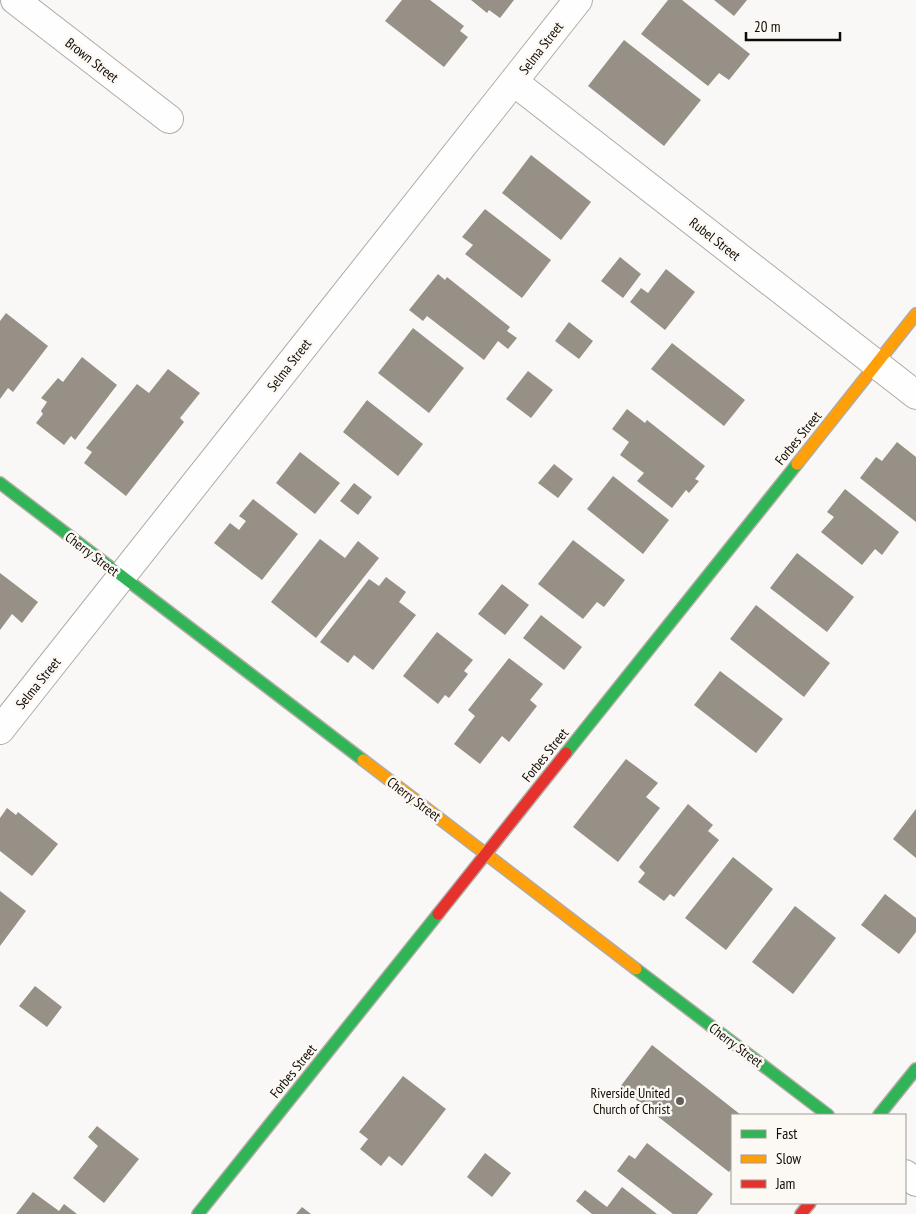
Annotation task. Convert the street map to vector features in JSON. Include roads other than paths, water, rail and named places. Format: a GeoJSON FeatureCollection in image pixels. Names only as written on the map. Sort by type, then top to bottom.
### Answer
{"type":"FeatureCollection","features":[{"type":"Feature","properties":{"kind":"street","name":"Brown Street"},"geometry":{"type":"LineString","coordinates":[[15,0],[169,119]]}},
{"type":"Feature","properties":{"kind":"street","name":"Selma Street"},"geometry":{"type":"LineString","coordinates":[[0,730],[578,0]]}},
{"type":"Feature","properties":{"kind":"street","name":"Rubel Street"},"geometry":{"type":"LineString","coordinates":[[514,82],[916,395]]}},
{"type":"Feature","properties":{"kind":"street","name":"Forbes Street"},"geometry":{"type":"LineString","coordinates":[[198,1214],[916,314]]}},
{"type":"Feature","properties":{"kind":"street","name":"Cherry Street"},"geometry":{"type":"LineString","coordinates":[[0,483],[827,1114]]}},
{"type":"Feature","properties":{"kind":"street"},"geometry":{"type":"LineString","coordinates":[[880,1114],[916,1069]]}},
{"type":"Feature","properties":{"kind":"street"},"geometry":{"type":"LineString","coordinates":[[801,1214],[809,1204]]}},
{"type":"Feature","properties":{"kind":"place","name":"Riverside United Church of Christ"},"geometry":{"type":"Point","coordinates":[680,1101]}}]}
